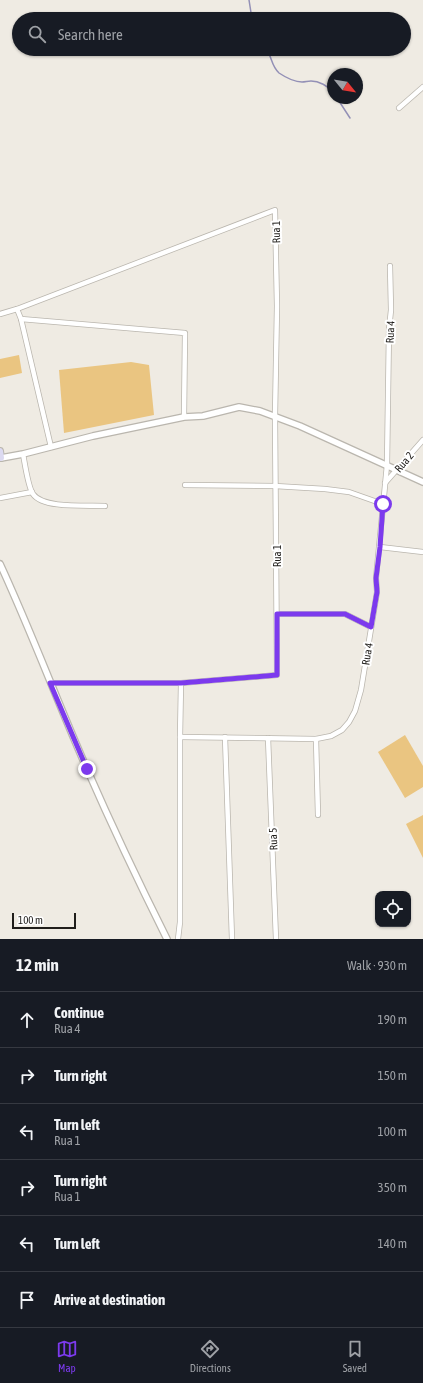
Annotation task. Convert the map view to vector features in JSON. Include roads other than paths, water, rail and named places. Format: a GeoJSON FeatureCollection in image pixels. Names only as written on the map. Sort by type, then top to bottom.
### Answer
{"type":"FeatureCollection","features":[{"type":"Feature","properties":{"kind":"street"},"geometry":{"type":"LineString","coordinates":[[399,108],[423,87]]}},
{"type":"Feature","properties":{"kind":"street","name":"Rua 1"},"geometry":{"type":"LineString","coordinates":[[17,309],[275,210],[277,306],[275,416],[277,675],[181,683],[50,683]]}},
{"type":"Feature","properties":{"kind":"street","name":"Rua 4"},"geometry":{"type":"LineString","coordinates":[[180,737],[316,739],[331,736],[342,730],[349,722],[355,711],[361,690],[377,592],[376,578],[387,465],[389,336],[391,310],[390,266]]}},
{"type":"Feature","properties":{"kind":"street"},"geometry":{"type":"LineString","coordinates":[[0,314],[17,309],[21,319],[51,447]]}},
{"type":"Feature","properties":{"kind":"street"},"geometry":{"type":"LineString","coordinates":[[21,319],[185,333],[184,417]]}},
{"type":"Feature","properties":{"kind":"street"},"geometry":{"type":"LineString","coordinates":[[0,457],[23,454],[93,436],[184,417],[203,416],[239,407],[260,411],[275,416],[423,482]]}},
{"type":"Feature","properties":{"kind":"street","name":"Rua 2"},"geometry":{"type":"LineString","coordinates":[[385,483],[423,440]]}},
{"type":"Feature","properties":{"kind":"street"},"geometry":{"type":"LineString","coordinates":[[23,454],[32,492],[38,498],[52,504],[105,506]]}},
{"type":"Feature","properties":{"kind":"street"},"geometry":{"type":"LineString","coordinates":[[185,485],[275,486],[349,492],[383,504]]}},
{"type":"Feature","properties":{"kind":"street"},"geometry":{"type":"LineString","coordinates":[[0,498],[32,492]]}},
{"type":"Feature","properties":{"kind":"street"},"geometry":{"type":"LineString","coordinates":[[380,547],[423,552]]}},
{"type":"Feature","properties":{"kind":"street"},"geometry":{"type":"LineString","coordinates":[[0,564],[90,775],[140,885],[167,939]]}},
{"type":"Feature","properties":{"kind":"street"},"geometry":{"type":"LineString","coordinates":[[277,614],[345,614],[371,627]]}},
{"type":"Feature","properties":{"kind":"street"},"geometry":{"type":"LineString","coordinates":[[178,939],[180,922],[181,683]]}},
{"type":"Feature","properties":{"kind":"street"},"geometry":{"type":"LineString","coordinates":[[225,738],[232,939]]}},
{"type":"Feature","properties":{"kind":"street","name":"Rua 5"},"geometry":{"type":"LineString","coordinates":[[268,738],[276,939]]}},
{"type":"Feature","properties":{"kind":"street"},"geometry":{"type":"LineString","coordinates":[[316,739],[318,815]]}},
{"type":"Feature","properties":{"kind":"waterway"},"geometry":{"type":"LineString","coordinates":[[249,0],[251,12]]}},
{"type":"Feature","properties":{"kind":"waterway"},"geometry":{"type":"LineString","coordinates":[[269,56],[276,70],[287,78],[302,82],[314,81],[327,87]]}},
{"type":"Feature","properties":{"kind":"waterway"},"geometry":{"type":"LineString","coordinates":[[341,104],[350,118]]}}]}
